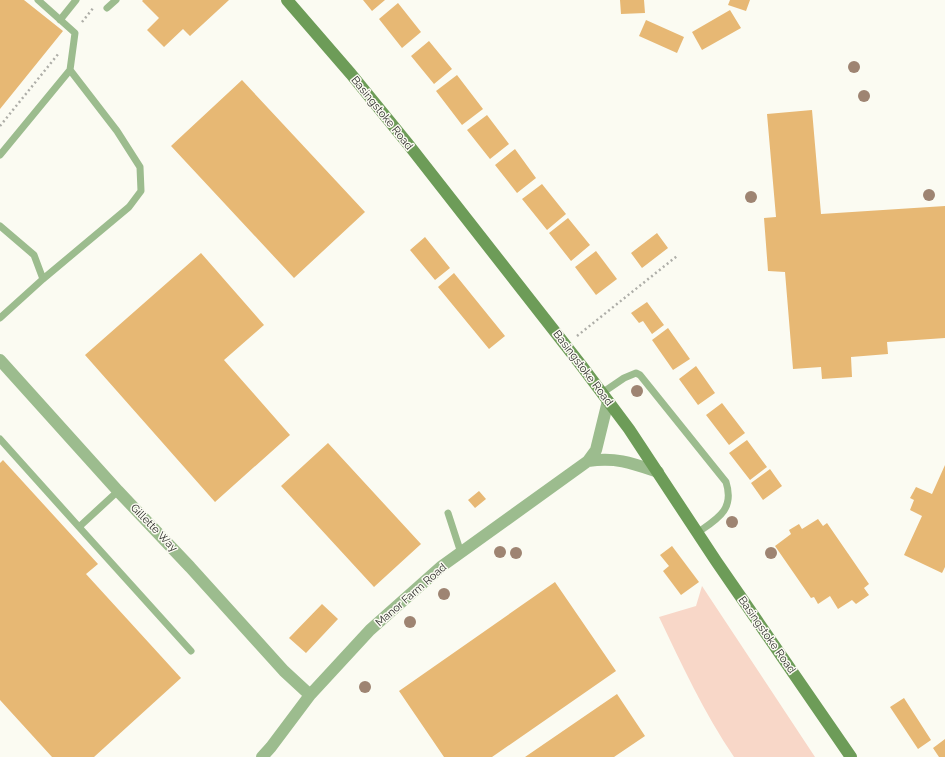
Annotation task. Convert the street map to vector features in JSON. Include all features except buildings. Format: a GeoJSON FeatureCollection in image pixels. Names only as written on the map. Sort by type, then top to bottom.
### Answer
{"type":"FeatureCollection","features":[{"type":"Feature","properties":{"kind":"main road","name":"Basingstoke Road"},"geometry":{"type":"LineString","coordinates":[[287,0],[351,74],[408,144],[605,397],[658,472],[697,533],[851,757]]}},
{"type":"Feature","properties":{"kind":"street","name":"Gillette Way"},"geometry":{"type":"LineString","coordinates":[[0,360],[118,491],[190,567],[284,671],[310,694]]}},
{"type":"Feature","properties":{"kind":"street","name":"Manor Farm Road"},"geometry":{"type":"LineString","coordinates":[[262,757],[310,694],[370,630],[442,566],[588,461],[596,450],[605,397]]}},
{"type":"Feature","properties":{"kind":"street"},"geometry":{"type":"LineString","coordinates":[[588,461],[602,459],[620,460],[658,472]]}},
{"type":"Feature","properties":{"kind":"lane"},"geometry":{"type":"LineString","coordinates":[[0,155],[70,70],[75,32],[38,0]]}},
{"type":"Feature","properties":{"kind":"lane"},"geometry":{"type":"LineString","coordinates":[[60,20],[76,0]]}},
{"type":"Feature","properties":{"kind":"lane"},"geometry":{"type":"LineString","coordinates":[[107,8],[116,0]]}},
{"type":"Feature","properties":{"kind":"lane"},"geometry":{"type":"LineString","coordinates":[[0,318],[129,207],[141,191],[140,167],[117,131],[70,70]]}},
{"type":"Feature","properties":{"kind":"lane"},"geometry":{"type":"LineString","coordinates":[[0,226],[34,255],[43,280]]}},
{"type":"Feature","properties":{"kind":"lane"},"geometry":{"type":"LineString","coordinates":[[605,397],[630,374],[636,373],[640,375],[726,482],[729,497],[728,504],[722,514],[697,533]]}},
{"type":"Feature","properties":{"kind":"lane"},"geometry":{"type":"LineString","coordinates":[[0,439],[192,651]]}},
{"type":"Feature","properties":{"kind":"lane"},"geometry":{"type":"LineString","coordinates":[[79,527],[118,491]]}},
{"type":"Feature","properties":{"kind":"lane"},"geometry":{"type":"LineString","coordinates":[[448,513],[461,553]]}},
{"type":"Feature","properties":{"kind":"path"},"geometry":{"type":"LineString","coordinates":[[0,126],[32,88],[95,5]]}},
{"type":"Feature","properties":{"kind":"path"},"geometry":{"type":"LineString","coordinates":[[565,346],[677,256]]}},
{"type":"Feature","properties":{"kind":"shaded area"},"geometry":{"type":"Polygon","coordinates":[[[702,586],[815,757],[734,757],[703,706],[659,617],[696,606],[702,586]]]}}]}
